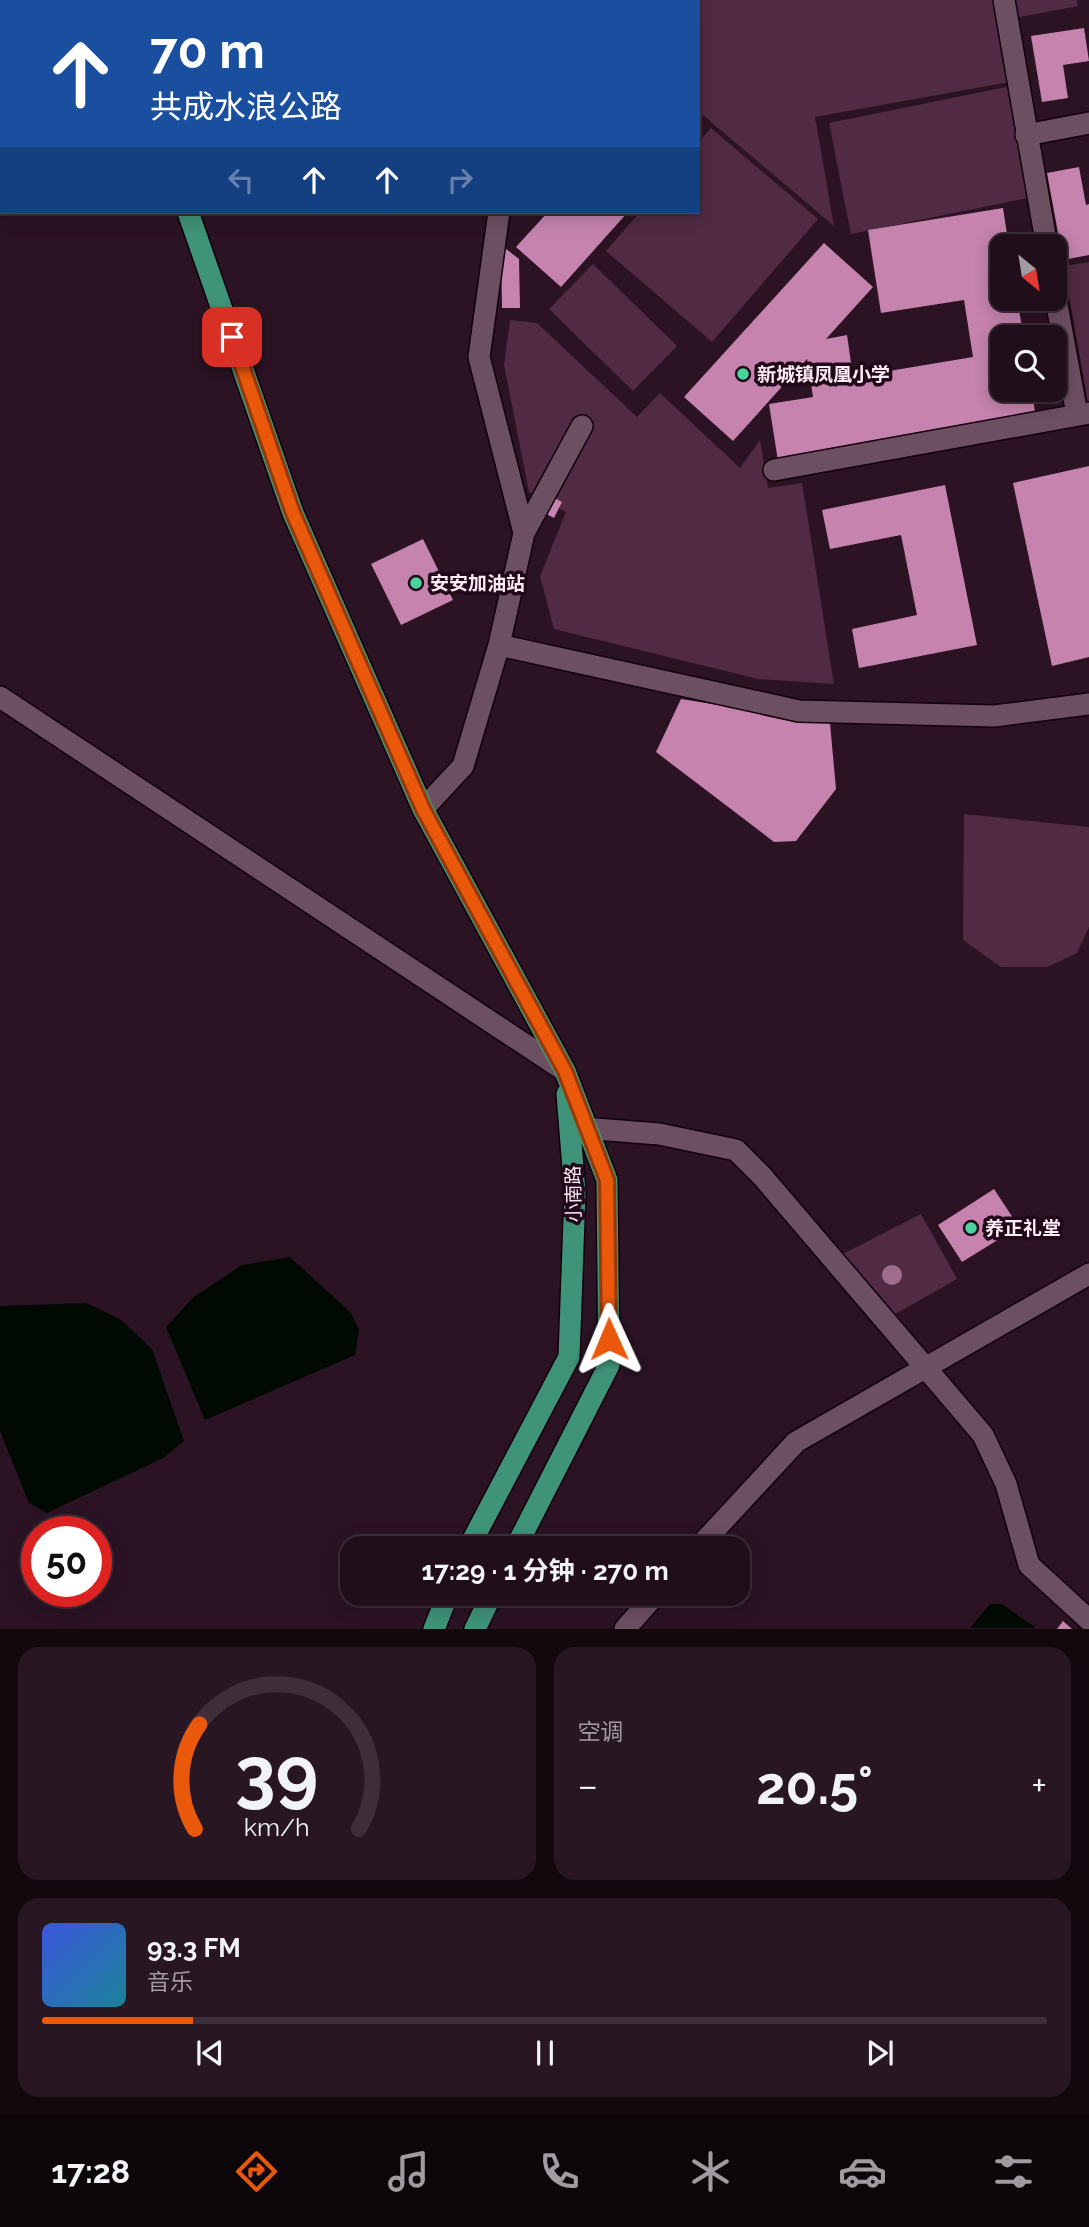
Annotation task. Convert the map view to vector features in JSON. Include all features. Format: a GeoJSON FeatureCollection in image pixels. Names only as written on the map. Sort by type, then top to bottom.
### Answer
{"type":"FeatureCollection","features":[{"type":"Feature","properties":{"kind":"main road","name":"小南路"},"geometry":{"type":"LineString","coordinates":[[189,214],[293,513],[423,809],[565,1071],[578,1128],[569,1357],[475,1536]]}},
{"type":"Feature","properties":{"kind":"main road","name":"小南路"},"geometry":{"type":"LineString","coordinates":[[522,1536],[609,1365],[607,1180],[578,1128]]}},
{"type":"Feature","properties":{"kind":"main road"},"geometry":{"type":"LineString","coordinates":[[435,1629],[444,1606]]}},
{"type":"Feature","properties":{"kind":"main road"},"geometry":{"type":"LineString","coordinates":[[475,1629],[486,1606]]}},
{"type":"Feature","properties":{"kind":"street"},"geometry":{"type":"LineString","coordinates":[[1004,0],[1045,234]]}},
{"type":"Feature","properties":{"kind":"street"},"geometry":{"type":"LineString","coordinates":[[1026,135],[1089,123]]}},
{"type":"Feature","properties":{"kind":"street"},"geometry":{"type":"LineString","coordinates":[[499,214],[479,357],[524,533]]}},
{"type":"Feature","properties":{"kind":"street"},"geometry":{"type":"LineString","coordinates":[[774,470],[1083,414],[1059,312]]}},
{"type":"Feature","properties":{"kind":"street"},"geometry":{"type":"LineString","coordinates":[[423,809],[463,766],[499,645],[524,533],[582,426]]}},
{"type":"Feature","properties":{"kind":"street"},"geometry":{"type":"LineString","coordinates":[[499,645],[799,711],[994,716],[1089,704]]}},
{"type":"Feature","properties":{"kind":"street"},"geometry":{"type":"LineString","coordinates":[[0,697],[565,1071]]}},
{"type":"Feature","properties":{"kind":"street"},"geometry":{"type":"LineString","coordinates":[[578,1128],[659,1134],[736,1150],[762,1176],[983,1435],[1006,1484],[1029,1565],[1089,1620]]}},
{"type":"Feature","properties":{"kind":"street"},"geometry":{"type":"LineString","coordinates":[[709,1536],[796,1442],[1089,1274]]}},
{"type":"Feature","properties":{"kind":"street"},"geometry":{"type":"LineString","coordinates":[[625,1629],[645,1606]]}},
{"type":"Feature","properties":{"kind":"shaded area"},"geometry":{"type":"Polygon","coordinates":[[[700,0],[1077,0],[1078,6],[1015,18],[1026,79],[815,117],[834,226],[700,113],[700,0]]]}},
{"type":"Feature","properties":{"kind":"shaded area"},"geometry":{"type":"Polygon","coordinates":[[[1011,86],[1033,197],[851,234],[829,123],[1011,86]]]}},
{"type":"Feature","properties":{"kind":"shaded area"},"geometry":{"type":"Polygon","coordinates":[[[711,128],[818,219],[712,342],[606,251],[638,214],[700,214],[700,141],[711,128]]]}},
{"type":"Feature","properties":{"kind":"shaded area"},"geometry":{"type":"Polygon","coordinates":[[[1089,262],[1089,403],[1068,289],[1068,265],[1089,262]]]}},
{"type":"Feature","properties":{"kind":"shaded area"},"geometry":{"type":"Polygon","coordinates":[[[593,264],[677,346],[633,391],[549,309],[593,264]]]}},
{"type":"Feature","properties":{"kind":"shaded area"},"geometry":{"type":"Polygon","coordinates":[[[510,320],[537,323],[637,417],[660,393],[740,468],[760,440],[768,488],[802,483],[834,684],[758,679],[554,629],[540,576],[566,512],[529,492],[504,365],[510,320]]]}},
{"type":"Feature","properties":{"kind":"shaded area"},"geometry":{"type":"Polygon","coordinates":[[[964,814],[1089,827],[1089,927],[1077,953],[1047,967],[1001,967],[963,940],[964,814]]]}},
{"type":"Feature","properties":{"kind":"shaded area"},"geometry":{"type":"Polygon","coordinates":[[[921,1214],[957,1279],[885,1320],[833,1259],[921,1214]]]}},
{"type":"Feature","properties":{"kind":"shaded area"},"geometry":{"type":"Polygon","coordinates":[[[290,1257],[351,1313],[359,1330],[355,1355],[205,1420],[166,1327],[194,1297],[242,1265],[290,1257]]]}},
{"type":"Feature","properties":{"kind":"shaded area"},"geometry":{"type":"Polygon","coordinates":[[[86,1303],[120,1319],[152,1349],[184,1441],[163,1458],[47,1513],[29,1503],[0,1431],[0,1306],[86,1303]]]}},
{"type":"Feature","properties":{"kind":"shaded area"},"geometry":{"type":"Polygon","coordinates":[[[990,1604],[1002,1604],[1036,1628],[970,1628],[990,1604]]]}},
{"type":"Feature","properties":{"kind":"building"},"geometry":{"type":"Polygon","coordinates":[[[1084,28],[1089,61],[1063,65],[1068,98],[1042,102],[1031,36],[1084,28]]]}},
{"type":"Feature","properties":{"kind":"building"},"geometry":{"type":"Polygon","coordinates":[[[1079,167],[1086,205],[1089,204],[1089,255],[1068,259],[1068,234],[1058,234],[1047,173],[1079,167]]]}},
{"type":"Feature","properties":{"kind":"building"},"geometry":{"type":"Polygon","coordinates":[[[1003,208],[1007,234],[990,234],[990,312],[1019,312],[1022,325],[990,325],[990,402],[1034,402],[1036,420],[778,461],[769,404],[813,397],[807,359],[733,441],[684,397],[824,243],[873,287],[826,339],[847,335],[853,377],[973,357],[964,300],[881,313],[868,230],[1003,208]]]}},
{"type":"Feature","properties":{"kind":"building"},"geometry":{"type":"Polygon","coordinates":[[[546,214],[626,214],[561,287],[516,247],[546,214]]]}},
{"type":"Feature","properties":{"kind":"building"},"geometry":{"type":"Polygon","coordinates":[[[501,245],[519,259],[520,308],[502,308],[501,245]]]}},
{"type":"Feature","properties":{"kind":"building"},"geometry":{"type":"Polygon","coordinates":[[[1089,466],[1089,657],[1052,666],[1013,483],[1089,466]]]}},
{"type":"Feature","properties":{"kind":"building"},"geometry":{"type":"Polygon","coordinates":[[[945,485],[977,645],[859,668],[852,629],[917,615],[901,535],[830,549],[822,510],[945,485]]]}},
{"type":"Feature","properties":{"kind":"building"},"geometry":{"type":"Polygon","coordinates":[[[538,489],[562,502],[554,518],[529,505],[538,489]]]}},
{"type":"Feature","properties":{"kind":"building"},"geometry":{"type":"Polygon","coordinates":[[[423,539],[453,600],[401,625],[371,564],[423,539]]]}},
{"type":"Feature","properties":{"kind":"building"},"geometry":{"type":"Polygon","coordinates":[[[681,699],[830,723],[836,789],[796,841],[774,842],[656,752],[681,699]]]}},
{"type":"Feature","properties":{"kind":"building"},"geometry":{"type":"Polygon","coordinates":[[[994,1189],[1019,1227],[962,1262],[938,1225],[994,1189]]]}},
{"type":"Feature","properties":{"kind":"building"},"geometry":{"type":"Polygon","coordinates":[[[1063,1621],[1072,1629],[1057,1629],[1063,1621]]]}},
{"type":"Feature","properties":{"kind":"place","name":"新城镇凤凰小学"},"geometry":{"type":"Point","coordinates":[743,374]}},
{"type":"Feature","properties":{"kind":"place","name":"安安加油站"},"geometry":{"type":"Point","coordinates":[416,583]}},
{"type":"Feature","properties":{"kind":"place","name":"养正礼堂"},"geometry":{"type":"Point","coordinates":[971,1228]}},
{"type":"Feature","properties":{"kind":"route"},"geometry":{"type":"LineString","coordinates":[[232,337],[293,513],[423,809],[565,1071],[607,1180],[609,1339]]}}]}
